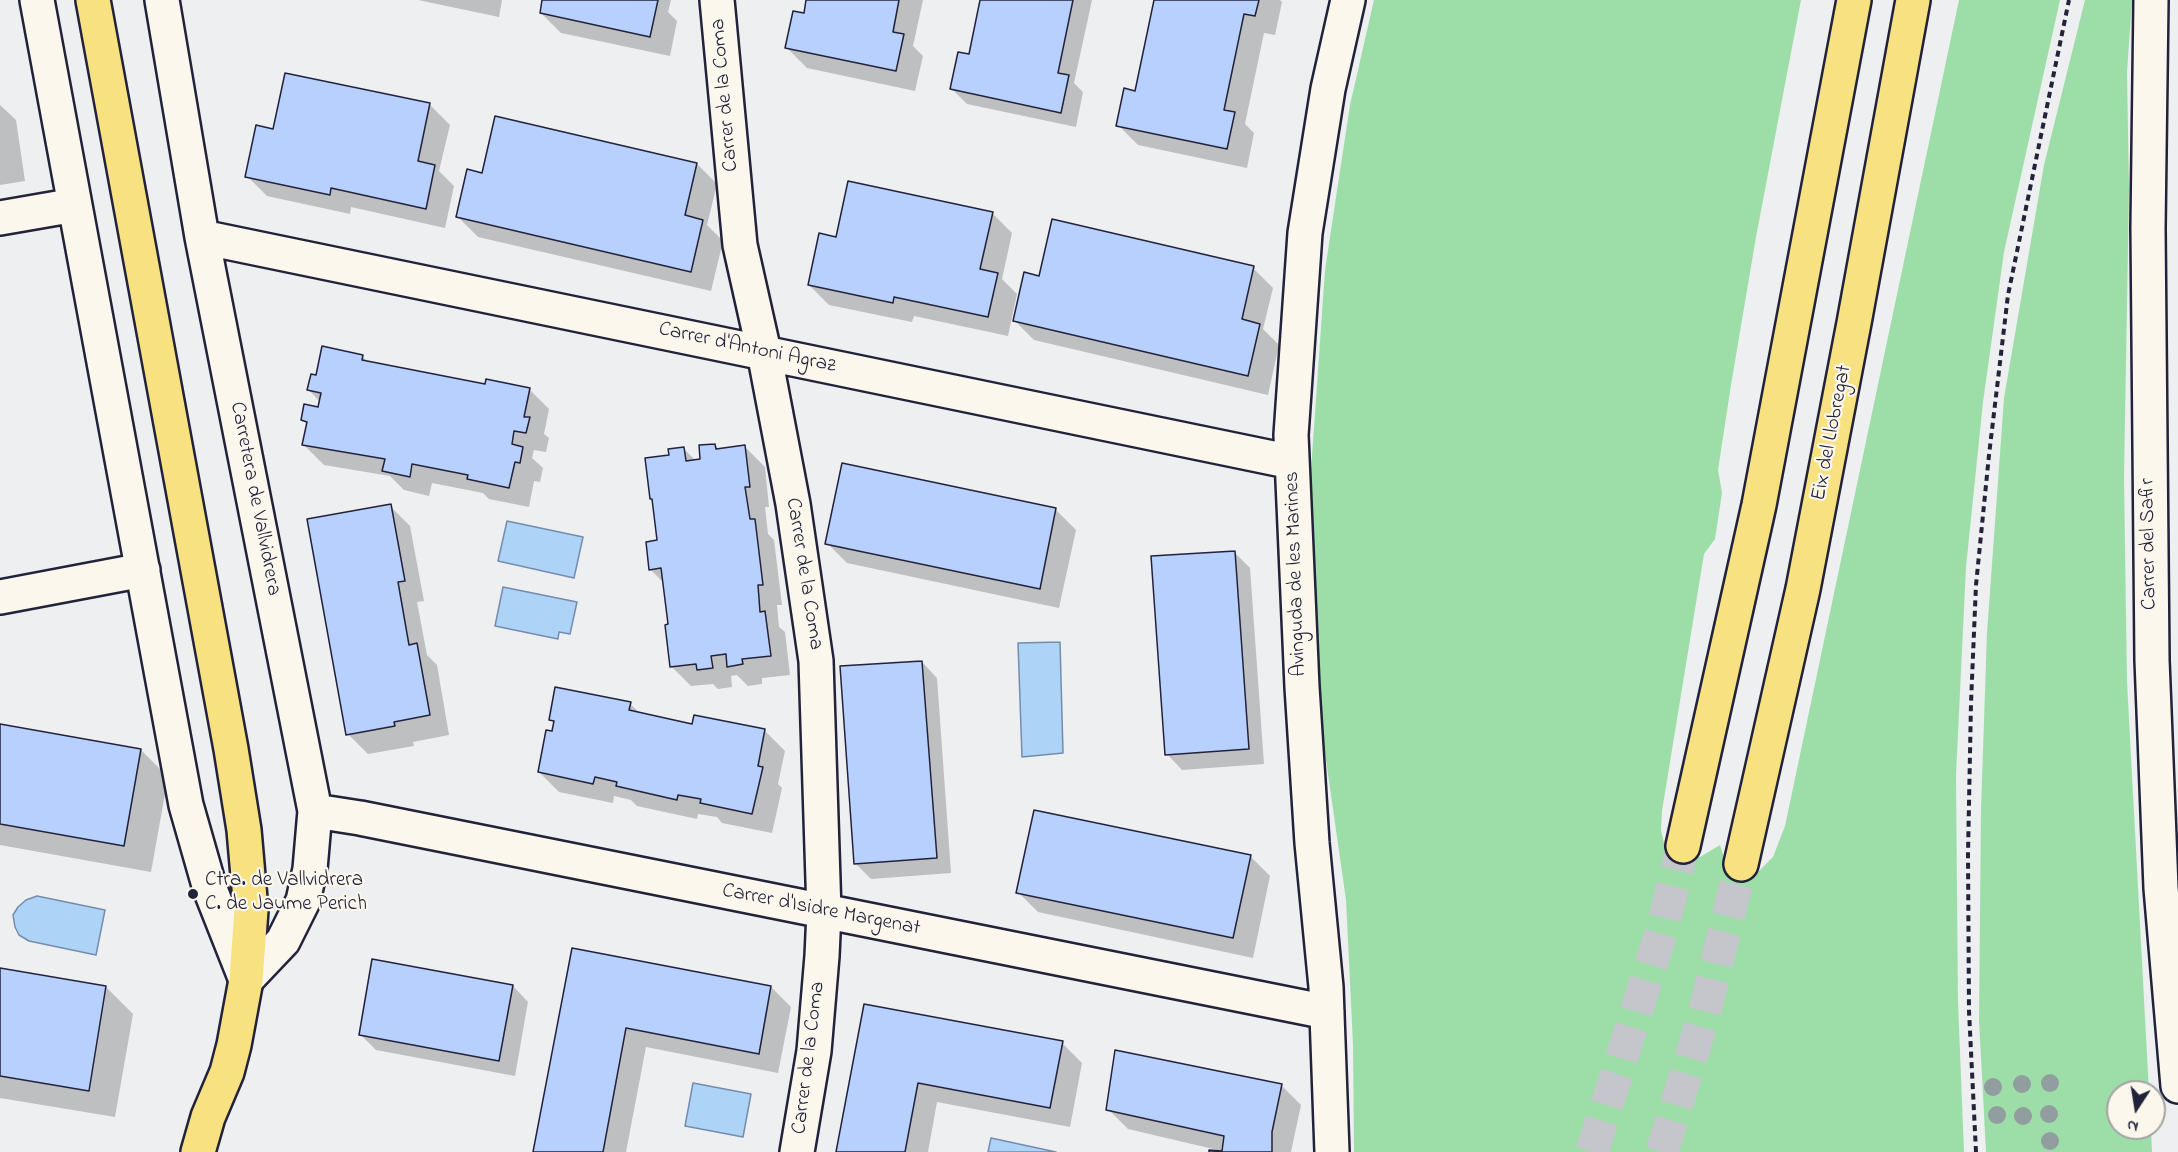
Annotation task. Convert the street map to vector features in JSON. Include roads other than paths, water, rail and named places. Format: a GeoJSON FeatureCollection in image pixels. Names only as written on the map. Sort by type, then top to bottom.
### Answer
{"type":"FeatureCollection","features":[{"type":"Feature","properties":{"kind":"main road"},"geometry":{"type":"LineString","coordinates":[[93,0],[231,749],[244,830],[252,910],[246,980],[227,1072],[208,1117],[198,1152]]}},
{"type":"Feature","properties":{"kind":"main road"},"geometry":{"type":"LineString","coordinates":[[1683,846],[1759,505],[1854,0]]}},
{"type":"Feature","properties":{"kind":"main road","name":"Eix del Llobregat"},"geometry":{"type":"LineString","coordinates":[[1741,864],[1803,589],[1913,0]]}},
{"type":"Feature","properties":{"kind":"main road"},"geometry":{"type":"LineString","coordinates":[[179,1152],[208,1117]]}},
{"type":"Feature","properties":{"kind":"street"},"geometry":{"type":"LineString","coordinates":[[37,0],[186,805],[210,889],[246,980]]}},
{"type":"Feature","properties":{"kind":"street","name":"Carretera de Vallvidrera"},"geometry":{"type":"LineString","coordinates":[[162,0],[202,237],[315,811],[310,869],[303,901],[283,941],[246,980]]}},
{"type":"Feature","properties":{"kind":"street","name":"Carrer de la Coma"},"geometry":{"type":"LineString","coordinates":[[717,0],[740,245],[764,352],[793,504],[816,661],[824,912],[814,1051],[797,1152]]}},
{"type":"Feature","properties":{"kind":"street","name":"Avinguda de les Marines"},"geometry":{"type":"LineString","coordinates":[[1332,1152],[1327,1012],[1312,843],[1302,687],[1291,435],[1305,233],[1328,88],[1348,0]]}},
{"type":"Feature","properties":{"kind":"street","name":"Carrer del Safir"},"geometry":{"type":"LineString","coordinates":[[2151,0],[2164,99],[2148,240],[2165,646],[2161,888],[2175,1005],[2178,1086]]}},
{"type":"Feature","properties":{"kind":"street"},"geometry":{"type":"LineString","coordinates":[[0,218],[75,206]]}},
{"type":"Feature","properties":{"kind":"street","name":"Carrer d'Antoni Agraz"},"geometry":{"type":"LineString","coordinates":[[202,237],[1292,462]]}},
{"type":"Feature","properties":{"kind":"street"},"geometry":{"type":"LineString","coordinates":[[0,597],[142,570]]}},
{"type":"Feature","properties":{"kind":"street","name":"Carrer d'Isidre Margenat"},"geometry":{"type":"LineString","coordinates":[[315,811],[360,818],[1327,1012]]}},
{"type":"Feature","properties":{"kind":"water"},"geometry":{"type":"Polygon","coordinates":[[[507,521],[583,537],[574,578],[498,561],[507,521]]]}},
{"type":"Feature","properties":{"kind":"water"},"geometry":{"type":"Polygon","coordinates":[[[503,587],[577,602],[570,634],[559,632],[558,639],[495,626],[503,587]]]}},
{"type":"Feature","properties":{"kind":"water"},"geometry":{"type":"Polygon","coordinates":[[[1060,642],[1063,753],[1022,757],[1018,643],[1060,642]]]}},
{"type":"Feature","properties":{"kind":"water"},"geometry":{"type":"Polygon","coordinates":[[[37,896],[105,910],[96,955],[29,941],[19,935],[13,915],[26,900],[37,896]]]}},
{"type":"Feature","properties":{"kind":"water"},"geometry":{"type":"Polygon","coordinates":[[[693,1083],[751,1094],[743,1137],[685,1126],[693,1083]]]}},
{"type":"Feature","properties":{"kind":"water"},"geometry":{"type":"Polygon","coordinates":[[[991,1138],[1056,1152],[988,1152],[991,1138]]]}},
{"type":"Feature","properties":{"kind":"tunnel"},"geometry":{"type":"LineString","coordinates":[[1592,1152],[1661,933],[1683,846]]}},
{"type":"Feature","properties":{"kind":"tunnel"},"geometry":{"type":"LineString","coordinates":[[1662,1152],[1703,1018],[1741,864]]}},
{"type":"Feature","properties":{"kind":"place","name":"Ctra. de Vallvidrera C. de Jaume Perich"},"geometry":{"type":"Point","coordinates":[193,894]}}]}
